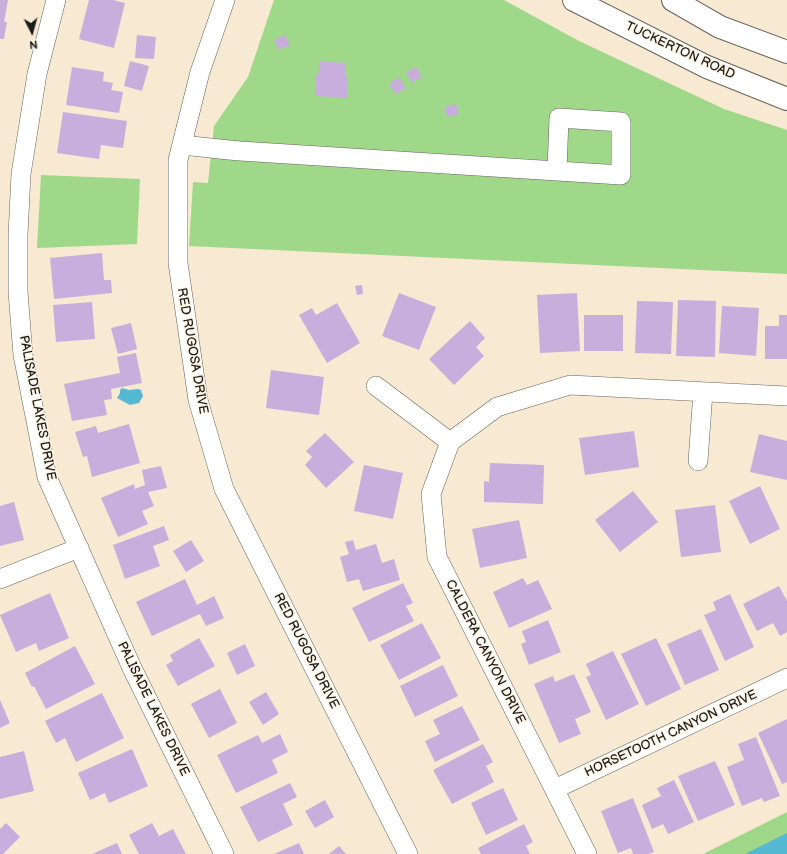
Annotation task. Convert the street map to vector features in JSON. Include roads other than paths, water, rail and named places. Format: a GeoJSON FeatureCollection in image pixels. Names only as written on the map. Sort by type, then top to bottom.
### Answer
{"type":"FeatureCollection","features":[{"type":"Feature","properties":{"kind":"main road","name":"TUCKERTON ROAD"},"geometry":{"type":"LineString","coordinates":[[574,0],[706,66],[787,99]]}},
{"type":"Feature","properties":{"kind":"main road"},"geometry":{"type":"LineString","coordinates":[[673,0],[720,27],[787,52]]}},
{"type":"Feature","properties":{"kind":"street","name":"PALISADE LAKES DRIVE"},"geometry":{"type":"LineString","coordinates":[[56,0],[37,74],[21,174],[18,235],[18,292],[23,355],[47,476],[132,668],[224,854]]}},
{"type":"Feature","properties":{"kind":"street","name":"RED RUGOSA DRIVE"},"geometry":{"type":"LineString","coordinates":[[225,0],[200,72],[178,160],[178,263],[198,400],[224,489],[408,854]]}},
{"type":"Feature","properties":{"kind":"street"},"geometry":{"type":"LineString","coordinates":[[182,145],[235,151],[557,171]]}},
{"type":"Feature","properties":{"kind":"street"},"geometry":{"type":"LineString","coordinates":[[376,386],[450,442],[497,406],[570,385],[787,396]]}},
{"type":"Feature","properties":{"kind":"street"},"geometry":{"type":"LineString","coordinates":[[698,461],[703,392]]}},
{"type":"Feature","properties":{"kind":"street","name":"CALDERA CANYON DRIVE"},"geometry":{"type":"LineString","coordinates":[[450,442],[431,494],[437,557],[587,854]]}},
{"type":"Feature","properties":{"kind":"street"},"geometry":{"type":"LineString","coordinates":[[0,578],[79,548]]}},
{"type":"Feature","properties":{"kind":"street","name":"HORSETOOTH CANYON DRIVE"},"geometry":{"type":"LineString","coordinates":[[554,789],[787,678]]}},
{"type":"Feature","properties":{"kind":"water"},"geometry":{"type":"Polygon","coordinates":[[[122,388],[129,390],[141,390],[143,396],[139,403],[130,405],[117,398],[122,388]]]}},
{"type":"Feature","properties":{"kind":"water"},"geometry":{"type":"Polygon","coordinates":[[[787,833],[787,854],[745,854],[787,833]]]}}]}
